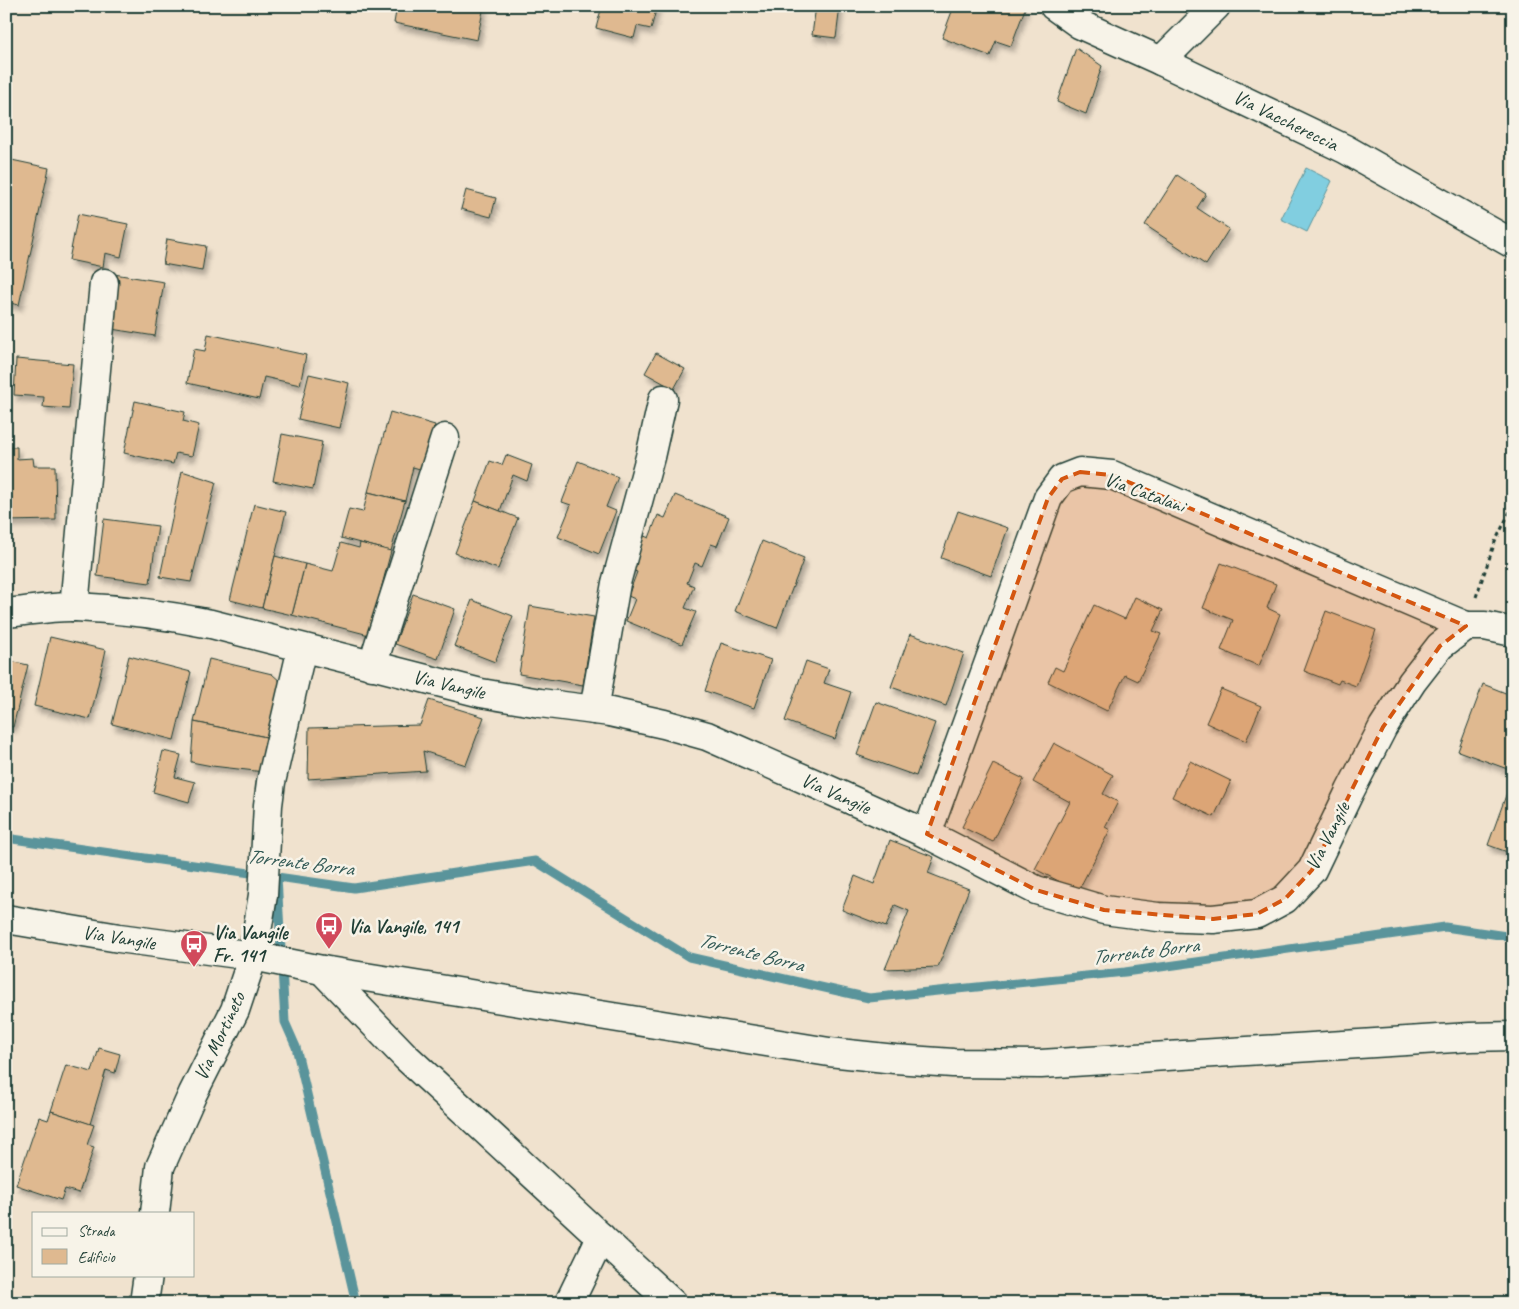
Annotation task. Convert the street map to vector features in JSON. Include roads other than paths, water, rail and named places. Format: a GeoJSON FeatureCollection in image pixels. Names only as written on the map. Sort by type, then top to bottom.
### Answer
{"type":"FeatureCollection","features":[{"type":"Feature","properties":{"kind":"street","name":"Via Vacchereccia"},"geometry":{"type":"LineString","coordinates":[[1054,6],[1080,24],[1345,149],[1513,244]]}},
{"type":"Feature","properties":{"kind":"street"},"geometry":{"type":"LineString","coordinates":[[1161,61],[1216,6]]}},
{"type":"Feature","properties":{"kind":"street"},"geometry":{"type":"LineString","coordinates":[[74,607],[104,283]]}},
{"type":"Feature","properties":{"kind":"street"},"geometry":{"type":"LineString","coordinates":[[594,710],[616,583],[650,457],[663,399]]}},
{"type":"Feature","properties":{"kind":"street"},"geometry":{"type":"LineString","coordinates":[[372,666],[445,438]]}},
{"type":"Feature","properties":{"kind":"street","name":"Via Catalani"},"geometry":{"type":"LineString","coordinates":[[927,834],[1048,498],[1062,479],[1080,472],[1112,475],[1466,626]]}},
{"type":"Feature","properties":{"kind":"street","name":"Via Vangile"},"geometry":{"type":"LineString","coordinates":[[6,612],[74,607],[175,617],[211,624],[481,693],[540,704],[594,710],[645,719],[707,736],[927,834],[1036,890],[1104,910],[1158,917],[1212,919],[1257,914],[1285,899],[1312,870],[1383,728],[1412,682],[1440,646],[1466,626]]}},
{"type":"Feature","properties":{"kind":"street"},"geometry":{"type":"LineString","coordinates":[[1466,626],[1485,626],[1513,632]]}},
{"type":"Feature","properties":{"kind":"street","name":"Via Mortineto"},"geometry":{"type":"LineString","coordinates":[[155,1212],[160,1167],[192,1094],[235,1010],[253,956],[262,895],[271,782],[302,648]]}},
{"type":"Feature","properties":{"kind":"street","name":"Via Vangile"},"geometry":{"type":"LineString","coordinates":[[6,919],[119,938],[253,956],[322,970],[820,1050],[895,1060],[1041,1064],[1470,1037],[1513,1036]]}},
{"type":"Feature","properties":{"kind":"street"},"geometry":{"type":"LineString","coordinates":[[322,970],[406,1057],[672,1303]]}},
{"type":"Feature","properties":{"kind":"street"},"geometry":{"type":"LineString","coordinates":[[569,1303],[601,1237]]}},
{"type":"Feature","properties":{"kind":"street"},"geometry":{"type":"LineString","coordinates":[[144,1303],[148,1276]]}},
{"type":"Feature","properties":{"kind":"water"},"geometry":{"type":"Polygon","coordinates":[[[1306,168],[1332,181],[1307,232],[1281,219],[1306,168]]]}},
{"type":"Feature","properties":{"kind":"waterway","name":"Torrente Borra"},"geometry":{"type":"LineString","coordinates":[[6,838],[354,888],[535,861],[689,957],[869,998],[1125,972],[1445,927],[1513,937]]}},
{"type":"Feature","properties":{"kind":"waterway"},"geometry":{"type":"LineString","coordinates":[[277,877],[285,1022],[296,1047],[356,1303]]}},
{"type":"Feature","properties":{"kind":"place","name":"Via Vangile, 141"},"geometry":{"type":"Point","coordinates":[329,950]}},
{"type":"Feature","properties":{"kind":"place","name":"Via Vangile Fr. 141"},"geometry":{"type":"Point","coordinates":[194,968]}}]}
